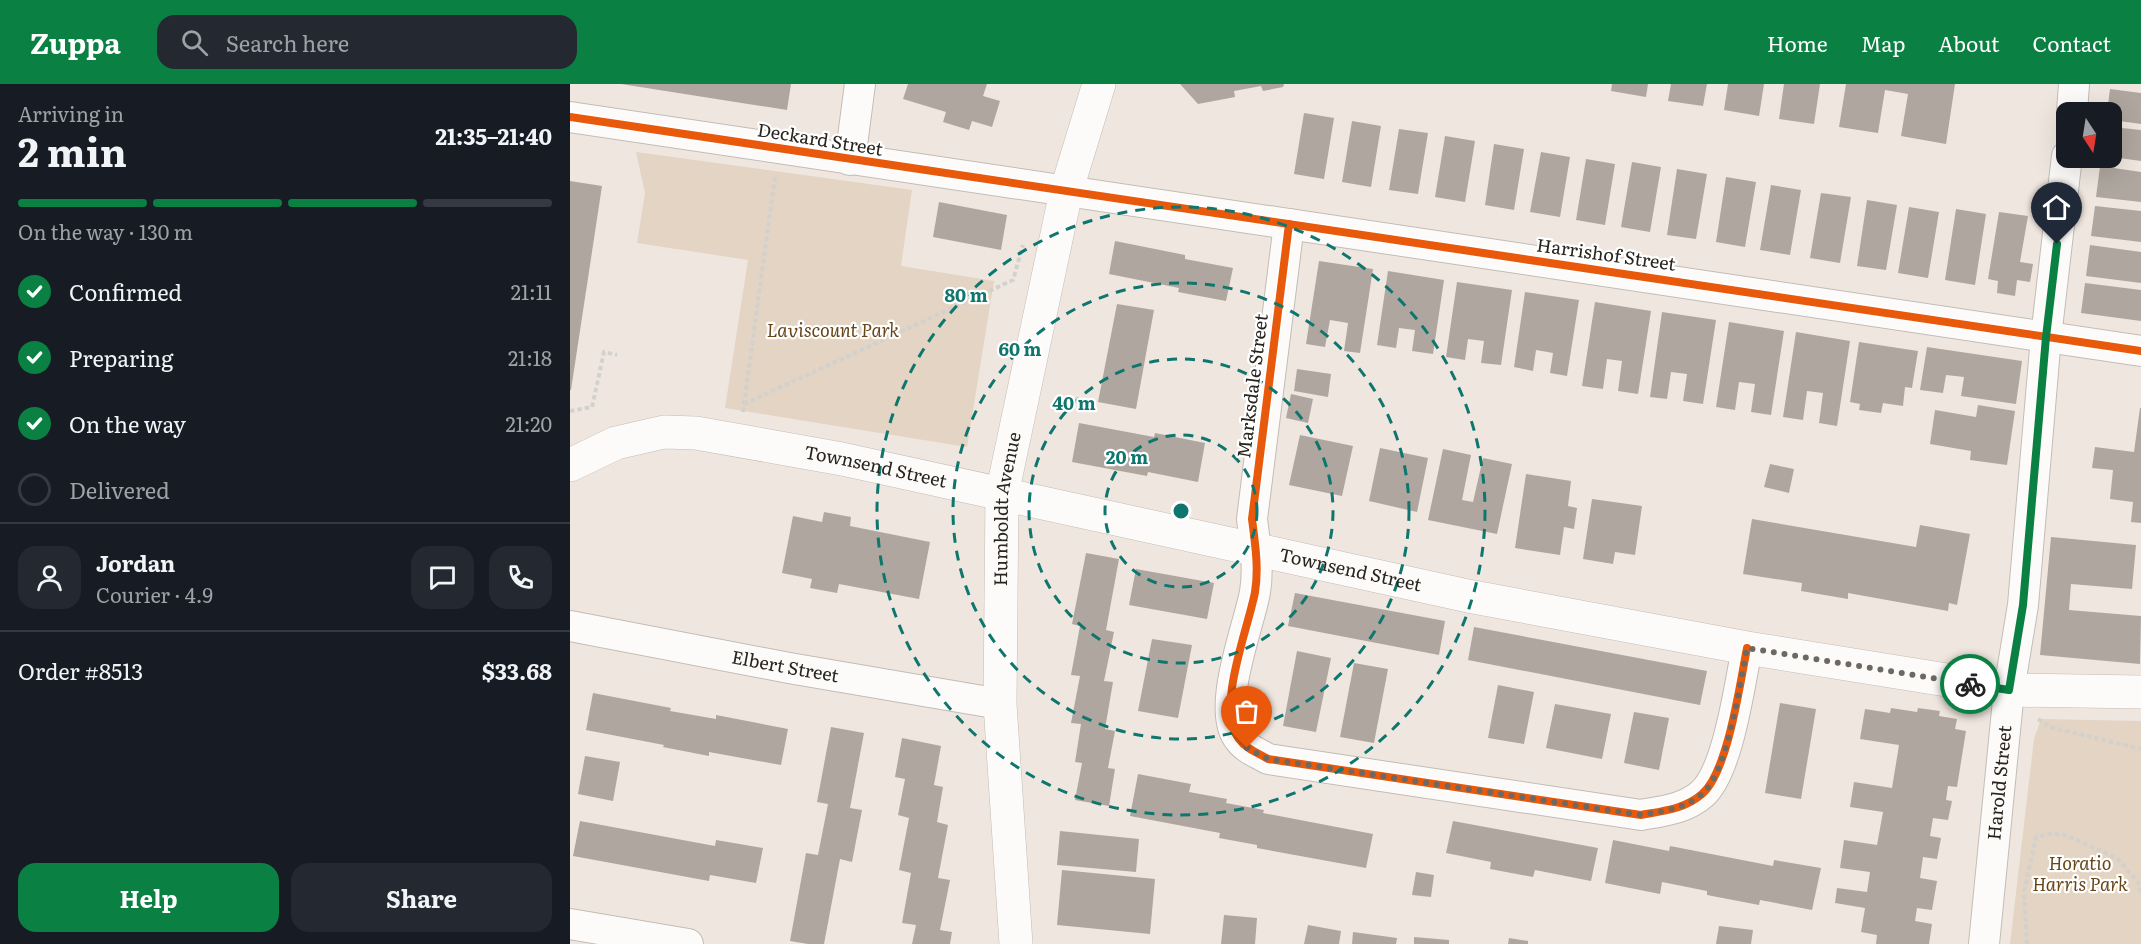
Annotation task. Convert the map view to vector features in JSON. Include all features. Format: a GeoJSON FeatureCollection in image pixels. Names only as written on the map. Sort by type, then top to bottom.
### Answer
{"type":"FeatureCollection","features":[{"type":"Feature","properties":{"kind":"main road","name":"Humboldt Avenue"},"geometry":{"type":"LineString","coordinates":[[1016,944],[1000,704],[1002,494],[1066,192],[1099,84]]}},
{"type":"Feature","properties":{"kind":"main road","name":"Townsend Street"},"geometry":{"type":"LineString","coordinates":[[570,465],[616,442],[664,432],[696,433],[842,459],[1468,596],[1747,648],[2009,690],[2141,692]]}},
{"type":"Feature","properties":{"kind":"street"},"geometry":{"type":"LineString","coordinates":[[850,160],[860,84]]}},
{"type":"Feature","properties":{"kind":"street"},"geometry":{"type":"LineString","coordinates":[[2073,102],[2074,84]]}},
{"type":"Feature","properties":{"kind":"street","name":"Deckard Street"},"geometry":{"type":"LineString","coordinates":[[570,117],[1066,192]]}},
{"type":"Feature","properties":{"kind":"street","name":"Harold Street"},"geometry":{"type":"LineString","coordinates":[[1984,944],[2009,690],[2023,605],[2046,337],[2066,168]]}},
{"type":"Feature","properties":{"kind":"street","name":"Harrishof Street"},"geometry":{"type":"LineString","coordinates":[[1066,192],[2141,351]]}},
{"type":"Feature","properties":{"kind":"street","name":"Marksdale Street"},"geometry":{"type":"LineString","coordinates":[[1289,224],[1251,519],[1256,551],[1256,590],[1231,687],[1232,720],[1237,737],[1247,748],[1268,759],[1641,815],[1677,809],[1704,794],[1718,769],[1729,738],[1747,648]]}},
{"type":"Feature","properties":{"kind":"street","name":"Elbert Street"},"geometry":{"type":"LineString","coordinates":[[570,626],[789,668],[1000,704]]}},
{"type":"Feature","properties":{"kind":"street"},"geometry":{"type":"LineString","coordinates":[[570,924],[688,944]]}},
{"type":"Feature","properties":{"kind":"path"},"geometry":{"type":"LineString","coordinates":[[740,440],[779,149]]}},
{"type":"Feature","properties":{"kind":"path"},"geometry":{"type":"LineString","coordinates":[[744,404],[1013,280],[1025,237]]}},
{"type":"Feature","properties":{"kind":"path"},"geometry":{"type":"LineString","coordinates":[[570,411],[592,407],[604,352],[617,355]]}},
{"type":"Feature","properties":{"kind":"path"},"geometry":{"type":"LineString","coordinates":[[2035,713],[2039,721],[2050,727],[2141,749]]}},
{"type":"Feature","properties":{"kind":"path"},"geometry":{"type":"LineString","coordinates":[[2027,944],[2024,892],[2036,837],[2049,834],[2065,835],[2117,858],[2138,882],[2141,894]]}},
{"type":"Feature","properties":{"kind":"green space","name":"Laviscount Park"},"geometry":{"type":"Polygon","coordinates":[[[636,152],[912,190],[901,266],[994,281],[967,447],[725,408],[748,260],[637,243],[645,193],[636,152]]]}},
{"type":"Feature","properties":{"kind":"green space","name":"Horatio Harris Park"},"geometry":{"type":"Polygon","coordinates":[[[2041,719],[2141,721],[2141,944],[2010,944],[2034,739],[2041,719]]]}},
{"type":"Feature","properties":{"kind":"building"},"geometry":{"type":"Polygon","coordinates":[[[621,84],[791,84],[787,110],[621,84]]]}},
{"type":"Feature","properties":{"kind":"building"},"geometry":{"type":"Polygon","coordinates":[[[908,84],[987,84],[983,96],[1000,101],[992,127],[972,121],[969,130],[943,122],[946,112],[903,99],[908,84]]]}},
{"type":"Feature","properties":{"kind":"building"},"geometry":{"type":"Polygon","coordinates":[[[1180,84],[1284,84],[1283,87],[1263,91],[1261,86],[1234,91],[1235,97],[1198,104],[1180,84]]]}},
{"type":"Feature","properties":{"kind":"building"},"geometry":{"type":"Polygon","coordinates":[[[1612,84],[1648,84],[1646,97],[1611,91],[1612,84]]]}},
{"type":"Feature","properties":{"kind":"building"},"geometry":{"type":"Polygon","coordinates":[[[1671,84],[1707,84],[1703,106],[1668,101],[1671,84]]]}},
{"type":"Feature","properties":{"kind":"building"},"geometry":{"type":"Polygon","coordinates":[[[1728,84],[1764,84],[1759,116],[1724,110],[1728,84]]]}},
{"type":"Feature","properties":{"kind":"building"},"geometry":{"type":"Polygon","coordinates":[[[1784,84],[1820,84],[1814,124],[1779,119],[1784,84]]]}},
{"type":"Feature","properties":{"kind":"building"},"geometry":{"type":"Polygon","coordinates":[[[1846,84],[1955,84],[1946,144],[1901,136],[1908,94],[1885,90],[1878,133],[1839,127],[1846,84]]]}},
{"type":"Feature","properties":{"kind":"building"},"geometry":{"type":"Polygon","coordinates":[[[2110,89],[2141,93],[2141,124],[2122,121],[2122,102],[2108,102],[2110,89]]]}},
{"type":"Feature","properties":{"kind":"building"},"geometry":{"type":"Polygon","coordinates":[[[1304,113],[1334,118],[1324,179],[1294,174],[1304,113]]]}},
{"type":"Feature","properties":{"kind":"building"},"geometry":{"type":"Polygon","coordinates":[[[1352,121],[1381,126],[1371,187],[1342,182],[1352,121]]]}},
{"type":"Feature","properties":{"kind":"building"},"geometry":{"type":"Polygon","coordinates":[[[2122,128],[2141,130],[2141,161],[2122,158],[2122,128]]]}},
{"type":"Feature","properties":{"kind":"building"},"geometry":{"type":"Polygon","coordinates":[[[1399,129],[1428,133],[1418,194],[1389,190],[1399,129]]]}},
{"type":"Feature","properties":{"kind":"building"},"geometry":{"type":"Polygon","coordinates":[[[1445,136],[1475,141],[1465,202],[1435,197],[1445,136]]]}},
{"type":"Feature","properties":{"kind":"building"},"geometry":{"type":"Polygon","coordinates":[[[1494,144],[1524,149],[1514,210],[1485,205],[1494,144]]]}},
{"type":"Feature","properties":{"kind":"building"},"geometry":{"type":"Polygon","coordinates":[[[1541,152],[1570,157],[1560,217],[1530,212],[1541,152]]]}},
{"type":"Feature","properties":{"kind":"building"},"geometry":{"type":"Polygon","coordinates":[[[1586,159],[1615,164],[1605,225],[1576,220],[1586,159]]]}},
{"type":"Feature","properties":{"kind":"building"},"geometry":{"type":"Polygon","coordinates":[[[1632,162],[1661,167],[1650,232],[1621,227],[1632,162]]]}},
{"type":"Feature","properties":{"kind":"building"},"geometry":{"type":"Polygon","coordinates":[[[2100,168],[2141,172],[2141,202],[2096,197],[2100,168]]]}},
{"type":"Feature","properties":{"kind":"building"},"geometry":{"type":"Polygon","coordinates":[[[1677,169],[1707,174],[1696,239],[1667,235],[1677,169]]]}},
{"type":"Feature","properties":{"kind":"building"},"geometry":{"type":"Polygon","coordinates":[[[1726,177],[1756,182],[1745,247],[1716,242],[1726,177]]]}},
{"type":"Feature","properties":{"kind":"building"},"geometry":{"type":"Polygon","coordinates":[[[570,181],[602,186],[571,390],[570,390],[570,181]]]}},
{"type":"Feature","properties":{"kind":"building"},"geometry":{"type":"Polygon","coordinates":[[[1771,185],[1801,190],[1790,255],[1760,250],[1771,185]]]}},
{"type":"Feature","properties":{"kind":"building"},"geometry":{"type":"Polygon","coordinates":[[[1821,193],[1851,197],[1840,263],[1810,258],[1821,193]]]}},
{"type":"Feature","properties":{"kind":"building"},"geometry":{"type":"Polygon","coordinates":[[[1867,200],[1897,205],[1886,270],[1857,266],[1867,200]]]}},
{"type":"Feature","properties":{"kind":"building"},"geometry":{"type":"Polygon","coordinates":[[[939,202],[1007,215],[1001,250],[933,237],[939,202]]]}},
{"type":"Feature","properties":{"kind":"building"},"geometry":{"type":"Polygon","coordinates":[[[2095,206],[2141,211],[2141,242],[2091,236],[2095,206]]]}},
{"type":"Feature","properties":{"kind":"building"},"geometry":{"type":"Polygon","coordinates":[[[1909,207],[1939,212],[1928,278],[1898,273],[1909,207]]]}},
{"type":"Feature","properties":{"kind":"building"},"geometry":{"type":"Polygon","coordinates":[[[1956,209],[1986,214],[1975,285],[1945,280],[1956,209]]]}},
{"type":"Feature","properties":{"kind":"building"},"geometry":{"type":"Polygon","coordinates":[[[1999,212],[2028,216],[2020,262],[2033,264],[2030,282],[2017,280],[2015,296],[1997,293],[1998,281],[1988,279],[1999,212]]]}},
{"type":"Feature","properties":{"kind":"building"},"geometry":{"type":"Polygon","coordinates":[[[1115,241],[1185,255],[1185,259],[1233,268],[1226,301],[1178,292],[1179,288],[1109,274],[1115,241]]]}},
{"type":"Feature","properties":{"kind":"building"},"geometry":{"type":"Polygon","coordinates":[[[2090,245],[2141,252],[2141,283],[2086,276],[2090,245]]]}},
{"type":"Feature","properties":{"kind":"building"},"geometry":{"type":"Polygon","coordinates":[[[1319,261],[1373,269],[1360,353],[1344,351],[1348,323],[1330,320],[1325,347],[1306,344],[1319,261]]]}},
{"type":"Feature","properties":{"kind":"building"},"geometry":{"type":"Polygon","coordinates":[[[1388,271],[1444,280],[1433,354],[1412,351],[1415,330],[1399,328],[1396,348],[1377,345],[1388,271]]]}},
{"type":"Feature","properties":{"kind":"building"},"geometry":{"type":"Polygon","coordinates":[[[1457,282],[1512,290],[1501,365],[1481,363],[1484,341],[1468,339],[1465,360],[1446,357],[1457,282]]]}},
{"type":"Feature","properties":{"kind":"building"},"geometry":{"type":"Polygon","coordinates":[[[2085,283],[2141,290],[2141,321],[2081,313],[2085,283]]]}},
{"type":"Feature","properties":{"kind":"building"},"geometry":{"type":"Polygon","coordinates":[[[1525,292],[1579,300],[1567,376],[1550,373],[1553,353],[1536,350],[1533,371],[1514,367],[1525,292]]]}},
{"type":"Feature","properties":{"kind":"building"},"geometry":{"type":"Polygon","coordinates":[[[1595,302],[1651,311],[1638,394],[1618,391],[1622,361],[1607,359],[1603,389],[1582,386],[1595,302]]]}},
{"type":"Feature","properties":{"kind":"building"},"geometry":{"type":"Polygon","coordinates":[[[1117,304],[1154,310],[1136,409],[1098,402],[1117,304]]]}},
{"type":"Feature","properties":{"kind":"building"},"geometry":{"type":"Polygon","coordinates":[[[1662,312],[1716,320],[1703,404],[1683,401],[1687,374],[1671,372],[1667,399],[1650,397],[1662,312]]]}},
{"type":"Feature","properties":{"kind":"building"},"geometry":{"type":"Polygon","coordinates":[[[1729,322],[1784,331],[1771,415],[1751,412],[1755,384],[1739,382],[1735,410],[1716,407],[1729,322]]]}},
{"type":"Feature","properties":{"kind":"building"},"geometry":{"type":"Polygon","coordinates":[[[1796,332],[1850,341],[1837,426],[1819,423],[1823,393],[1807,391],[1803,420],[1783,417],[1796,332]]]}},
{"type":"Feature","properties":{"kind":"building"},"geometry":{"type":"Polygon","coordinates":[[[1859,342],[1918,351],[1912,388],[1905,387],[1903,406],[1883,403],[1881,413],[1859,410],[1860,404],[1850,402],[1859,342]]]}},
{"type":"Feature","properties":{"kind":"building"},"geometry":{"type":"Polygon","coordinates":[[[1927,347],[2022,361],[2016,404],[1961,396],[1964,377],[1946,375],[1943,393],[1920,390],[1927,347]]]}},
{"type":"Feature","properties":{"kind":"building"},"geometry":{"type":"Polygon","coordinates":[[[1297,369],[1331,374],[1328,397],[1294,391],[1297,369]]]}},
{"type":"Feature","properties":{"kind":"building"},"geometry":{"type":"Polygon","coordinates":[[[1291,394],[1313,399],[1308,423],[1286,418],[1291,394]]]}},
{"type":"Feature","properties":{"kind":"building"},"geometry":{"type":"Polygon","coordinates":[[[1978,405],[2015,411],[2007,465],[1970,460],[1971,451],[1930,444],[1935,410],[1976,417],[1978,405]]]}},
{"type":"Feature","properties":{"kind":"building"},"geometry":{"type":"Polygon","coordinates":[[[2140,408],[2141,523],[2131,522],[2133,502],[2110,499],[2113,470],[2092,468],[2095,447],[2134,452],[2140,408]]]}},
{"type":"Feature","properties":{"kind":"building"},"geometry":{"type":"Polygon","coordinates":[[[1079,423],[1154,437],[1155,433],[1205,443],[1198,482],[1148,472],[1147,476],[1072,462],[1079,423]]]}},
{"type":"Feature","properties":{"kind":"building"},"geometry":{"type":"Polygon","coordinates":[[[1300,435],[1353,446],[1342,496],[1289,485],[1300,435]]]}},
{"type":"Feature","properties":{"kind":"building"},"geometry":{"type":"Polygon","coordinates":[[[1380,448],[1428,458],[1417,512],[1369,501],[1380,448]]]}},
{"type":"Feature","properties":{"kind":"building"},"geometry":{"type":"Polygon","coordinates":[[[1443,449],[1471,455],[1462,500],[1473,502],[1483,458],[1512,464],[1497,534],[1428,520],[1443,449]]]}},
{"type":"Feature","properties":{"kind":"building"},"geometry":{"type":"Polygon","coordinates":[[[1770,464],[1794,469],[1789,493],[1764,487],[1770,464]]]}},
{"type":"Feature","properties":{"kind":"building"},"geometry":{"type":"Polygon","coordinates":[[[1526,474],[1571,481],[1568,506],[1577,508],[1574,529],[1564,527],[1560,555],[1515,548],[1526,474]]]}},
{"type":"Feature","properties":{"kind":"building"},"geometry":{"type":"Polygon","coordinates":[[[1592,499],[1642,506],[1635,555],[1615,552],[1613,564],[1583,559],[1592,499]]]}},
{"type":"Feature","properties":{"kind":"building"},"geometry":{"type":"Polygon","coordinates":[[[824,512],[851,517],[850,526],[930,542],[919,599],[839,584],[837,593],[810,588],[812,579],[782,573],[793,516],[822,522],[824,512]]]}},
{"type":"Feature","properties":{"kind":"building"},"geometry":{"type":"Polygon","coordinates":[[[1752,519],[1916,547],[1920,525],[1970,534],[1957,605],[1949,603],[1948,611],[1848,593],[1848,599],[1801,591],[1802,583],[1743,574],[1752,519]]]}},
{"type":"Feature","properties":{"kind":"building"},"geometry":{"type":"Polygon","coordinates":[[[2051,537],[2136,545],[2132,589],[2071,584],[2069,610],[2141,616],[2140,664],[2040,655],[2051,537]]]}},
{"type":"Feature","properties":{"kind":"building"},"geometry":{"type":"Polygon","coordinates":[[[1086,553],[1119,559],[1106,630],[1114,632],[1104,681],[1113,682],[1105,729],[1115,731],[1108,768],[1115,769],[1109,806],[1075,800],[1082,763],[1075,762],[1081,724],[1071,723],[1080,676],[1071,675],[1080,626],[1072,624],[1086,553]]]}},
{"type":"Feature","properties":{"kind":"building"},"geometry":{"type":"Polygon","coordinates":[[[1136,569],[1214,583],[1207,619],[1129,605],[1136,569]]]}},
{"type":"Feature","properties":{"kind":"building"},"geometry":{"type":"Polygon","coordinates":[[[1295,593],[1445,621],[1439,655],[1288,626],[1295,593]]]}},
{"type":"Feature","properties":{"kind":"building"},"geometry":{"type":"Polygon","coordinates":[[[1474,627],[1707,671],[1700,705],[1468,660],[1474,627]]]}},
{"type":"Feature","properties":{"kind":"building"},"geometry":{"type":"Polygon","coordinates":[[[1152,639],[1192,645],[1178,718],[1138,711],[1152,639]]]}},
{"type":"Feature","properties":{"kind":"building"},"geometry":{"type":"Polygon","coordinates":[[[1297,651],[1331,658],[1316,732],[1283,726],[1297,651]]]}},
{"type":"Feature","properties":{"kind":"building"},"geometry":{"type":"Polygon","coordinates":[[[1354,663],[1388,669],[1374,743],[1340,737],[1354,663]]]}},
{"type":"Feature","properties":{"kind":"building"},"geometry":{"type":"Polygon","coordinates":[[[1498,685],[1534,692],[1524,744],[1488,738],[1498,685]]]}},
{"type":"Feature","properties":{"kind":"building"},"geometry":{"type":"Polygon","coordinates":[[[593,693],[671,708],[670,711],[716,719],[716,715],[788,729],[781,765],[709,752],[709,756],[586,730],[593,693]]]}},
{"type":"Feature","properties":{"kind":"building"},"geometry":{"type":"Polygon","coordinates":[[[1780,703],[1816,709],[1801,799],[1765,793],[1780,703]]]}},
{"type":"Feature","properties":{"kind":"building"},"geometry":{"type":"Polygon","coordinates":[[[1555,704],[1611,714],[1602,759],[1546,748],[1555,704]]]}},
{"type":"Feature","properties":{"kind":"building"},"geometry":{"type":"Polygon","coordinates":[[[1891,708],[1917,712],[1918,708],[1940,711],[1939,716],[1957,719],[1955,729],[1966,731],[1957,787],[1948,786],[1946,800],[1952,801],[1948,820],[1933,818],[1930,836],[1941,838],[1937,859],[1923,857],[1920,878],[1937,881],[1932,910],[1917,908],[1915,921],[1932,924],[1929,944],[1876,944],[1877,935],[1861,932],[1865,908],[1835,903],[1837,888],[1867,892],[1870,872],[1840,868],[1844,840],[1877,845],[1883,812],[1850,807],[1854,782],[1892,788],[1899,745],[1860,739],[1865,709],[1890,713],[1891,708]]]}},
{"type":"Feature","properties":{"kind":"building"},"geometry":{"type":"Polygon","coordinates":[[[1634,712],[1669,718],[1659,770],[1624,763],[1634,712]]]}},
{"type":"Feature","properties":{"kind":"building"},"geometry":{"type":"Polygon","coordinates":[[[831,727],[864,733],[850,808],[862,810],[852,862],[840,859],[824,944],[808,944],[790,941],[806,853],[818,855],[828,804],[817,802],[831,727]]]}},
{"type":"Feature","properties":{"kind":"building"},"geometry":{"type":"Polygon","coordinates":[[[902,738],[941,746],[934,785],[943,787],[937,822],[948,825],[938,878],[950,880],[940,930],[952,932],[950,944],[912,944],[916,925],[902,923],[911,873],[899,870],[909,818],[898,815],[905,779],[895,777],[902,738]]]}},
{"type":"Feature","properties":{"kind":"building"},"geometry":{"type":"Polygon","coordinates":[[[585,756],[620,762],[613,801],[578,794],[585,756]]]}},
{"type":"Feature","properties":{"kind":"building"},"geometry":{"type":"Polygon","coordinates":[[[1138,774],[1191,784],[1189,792],[1227,799],[1226,803],[1264,810],[1263,813],[1373,834],[1366,868],[1257,848],[1257,845],[1219,838],[1220,833],[1130,816],[1138,774]]]}},
{"type":"Feature","properties":{"kind":"building"},"geometry":{"type":"Polygon","coordinates":[[[580,821],[715,846],[716,840],[763,848],[756,883],[710,875],[709,881],[573,856],[580,821]]]}},
{"type":"Feature","properties":{"kind":"building"},"geometry":{"type":"Polygon","coordinates":[[[1453,821],[1598,848],[1591,881],[1535,870],[1533,877],[1490,869],[1491,862],[1446,853],[1453,821]]]}},
{"type":"Feature","properties":{"kind":"building"},"geometry":{"type":"Polygon","coordinates":[[[1060,831],[1139,839],[1136,872],[1057,865],[1060,831]]]}},
{"type":"Feature","properties":{"kind":"building"},"geometry":{"type":"Polygon","coordinates":[[[1613,840],[1669,851],[1670,846],[1773,866],[1774,860],[1821,868],[1812,910],[1760,900],[1759,905],[1707,895],[1707,891],[1662,882],[1660,894],[1605,883],[1613,840]]]}},
{"type":"Feature","properties":{"kind":"building"},"geometry":{"type":"Polygon","coordinates":[[[1062,870],[1155,879],[1150,934],[1057,925],[1062,870]]]}},
{"type":"Feature","properties":{"kind":"building"},"geometry":{"type":"Polygon","coordinates":[[[1416,872],[1434,875],[1431,897],[1412,895],[1416,872]]]}},
{"type":"Feature","properties":{"kind":"building"},"geometry":{"type":"Polygon","coordinates":[[[1224,915],[1257,918],[1255,944],[1221,944],[1224,915]]]}},
{"type":"Feature","properties":{"kind":"building"},"geometry":{"type":"Polygon","coordinates":[[[1308,925],[1341,931],[1339,944],[1304,944],[1308,925]]]}},
{"type":"Feature","properties":{"kind":"building"},"geometry":{"type":"Polygon","coordinates":[[[1719,926],[1753,930],[1751,944],[1716,944],[1719,926]]]}},
{"type":"Feature","properties":{"kind":"building"},"geometry":{"type":"Polygon","coordinates":[[[1353,932],[1397,938],[1396,944],[1352,944],[1353,932]]]}},
{"type":"Feature","properties":{"kind":"building"},"geometry":{"type":"Polygon","coordinates":[[[1414,937],[1449,940],[1449,944],[1414,944],[1414,937]]]}},
{"type":"Feature","properties":{"kind":"building"},"geometry":{"type":"Polygon","coordinates":[[[1509,938],[1528,941],[1528,944],[1508,944],[1509,938]]]}},
{"type":"Feature","properties":{"kind":"cycle path"},"geometry":{"type":"LineString","coordinates":[[570,117],[2141,351]]}},
{"type":"Feature","properties":{"kind":"cycle path"},"geometry":{"type":"LineString","coordinates":[[1289,224],[1252,519],[1257,574],[1255,592],[1232,688],[1233,725],[1245,746],[1268,759],[1641,815],[1673,809],[1702,794],[1719,767],[1732,726],[1747,648]]}},
{"type":"Feature","properties":{"kind":"way so far"},"geometry":{"type":"LineString","coordinates":[[1247,748],[1268,759],[1641,815],[1677,809],[1704,794],[1718,769],[1729,738],[1747,648],[1970,684]]}},
{"type":"Feature","properties":{"kind":"route"},"geometry":{"type":"LineString","coordinates":[[1970,684],[2009,690],[2023,605],[2046,337],[2057,244]]}}]}
